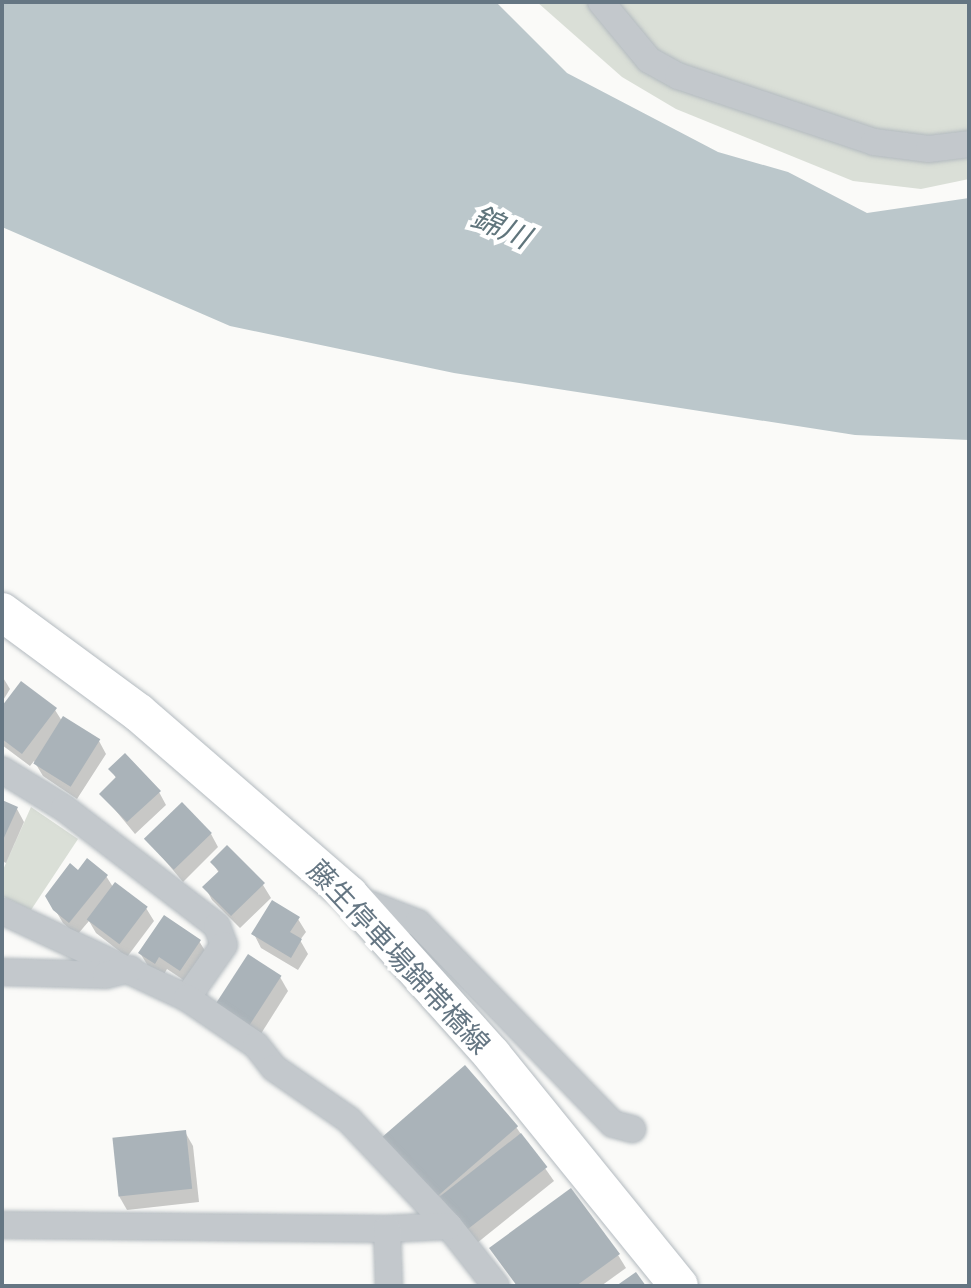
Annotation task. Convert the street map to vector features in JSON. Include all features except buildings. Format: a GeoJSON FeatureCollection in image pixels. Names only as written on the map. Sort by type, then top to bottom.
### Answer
{"type":"FeatureCollection","features":[{"type":"Feature","properties":{"kind":"main road","name":"藤生停車場錦帯橋線"},"geometry":{"type":"LineString","coordinates":[[2,612],[139,713],[349,895],[492,1055],[679,1286]]}},
{"type":"Feature","properties":{"kind":"street"},"geometry":{"type":"LineString","coordinates":[[601,2],[649,60],[678,76],[874,142],[929,149],[969,144]]}},
{"type":"Feature","properties":{"kind":"street"},"geometry":{"type":"LineString","coordinates":[[2,770],[64,808],[217,926],[224,945],[187,998]]}},
{"type":"Feature","properties":{"kind":"street"},"geometry":{"type":"LineString","coordinates":[[349,895],[418,923],[613,1124],[632,1129]]}},
{"type":"Feature","properties":{"kind":"street"},"geometry":{"type":"LineString","coordinates":[[2,911],[187,998],[256,1045],[274,1068],[349,1120],[449,1226],[496,1286]]}},
{"type":"Feature","properties":{"kind":"street"},"geometry":{"type":"LineString","coordinates":[[2,972],[106,975],[130,969]]}},
{"type":"Feature","properties":{"kind":"street"},"geometry":{"type":"LineString","coordinates":[[2,1225],[387,1229],[449,1226]]}},
{"type":"Feature","properties":{"kind":"street"},"geometry":{"type":"LineString","coordinates":[[387,1229],[389,1286]]}},
{"type":"Feature","properties":{"kind":"shaded area"},"geometry":{"type":"Polygon","coordinates":[[[537,2],[969,2],[969,179],[921,189],[853,181],[676,109],[622,77],[537,2]]]}},
{"type":"Feature","properties":{"kind":"shaded area"},"geometry":{"type":"Polygon","coordinates":[[[31,807],[78,839],[31,910],[2,896],[2,872],[31,807]]]}},
{"type":"Feature","properties":{"kind":"water","name":"錦川"},"geometry":{"type":"Polygon","coordinates":[[[2,2],[496,2],[567,73],[718,152],[788,172],[867,213],[969,198],[969,440],[855,435],[454,373],[230,326],[2,227],[2,2]]]}}]}
